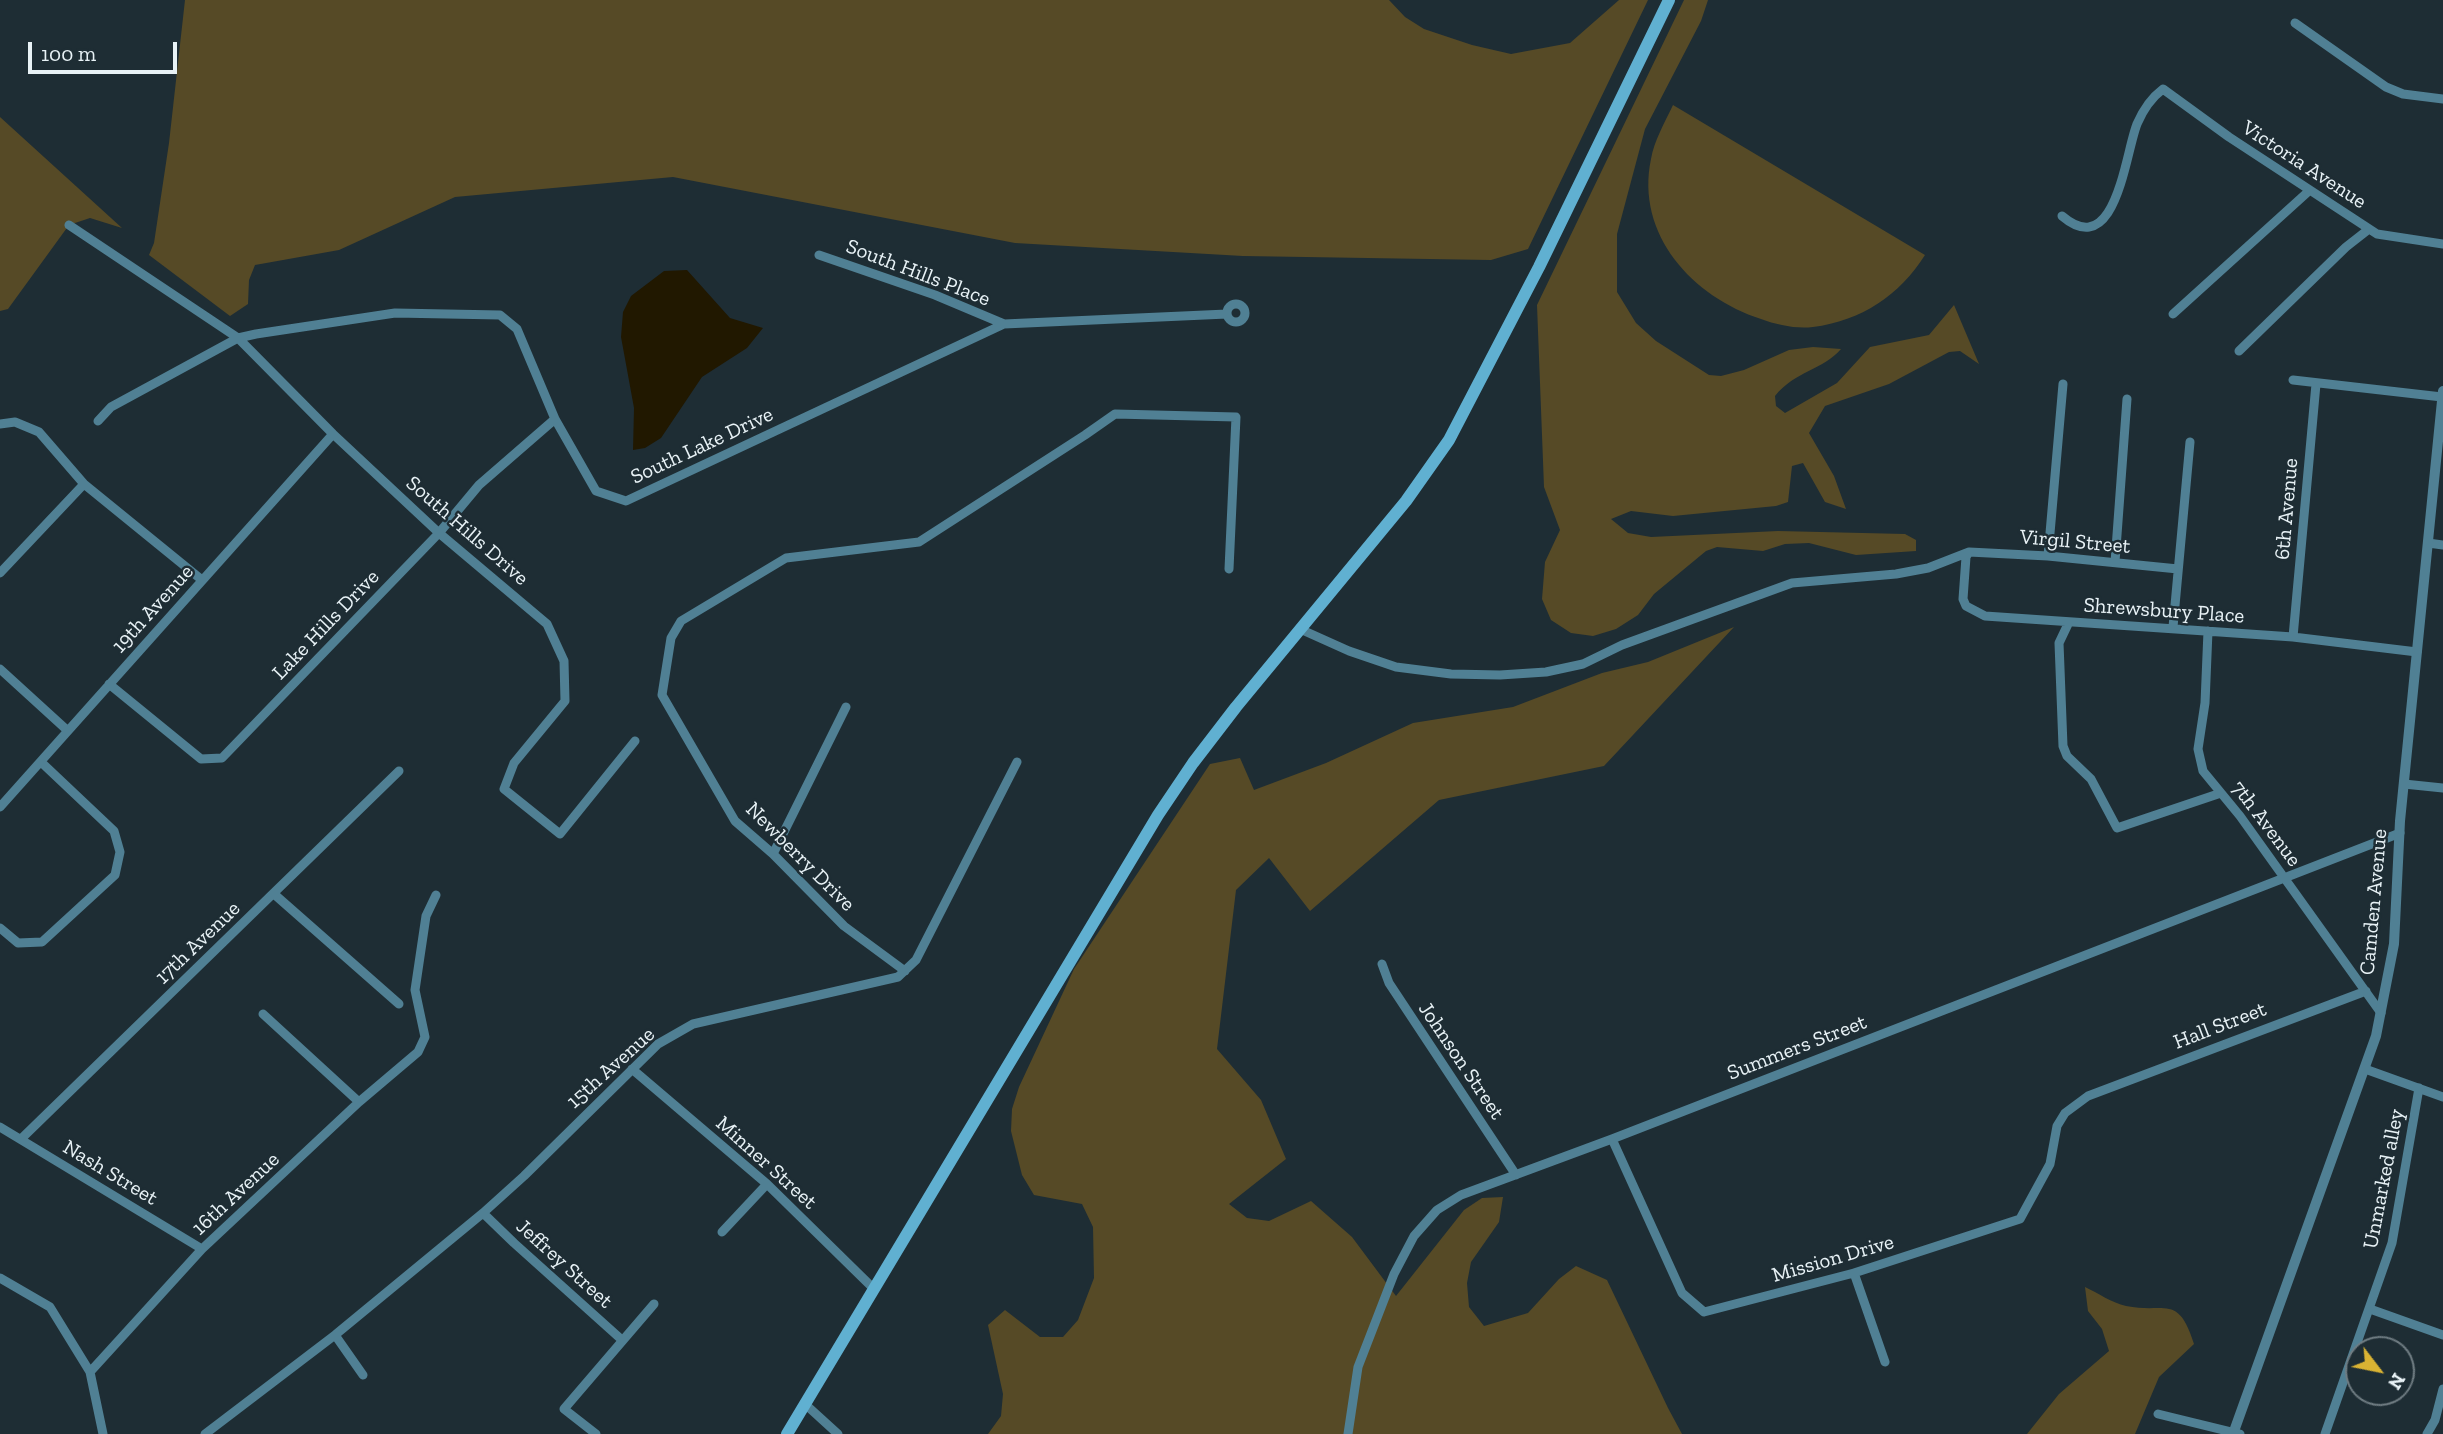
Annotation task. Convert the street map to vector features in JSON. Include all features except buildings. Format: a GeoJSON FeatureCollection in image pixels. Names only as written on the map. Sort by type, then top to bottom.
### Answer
{"type":"FeatureCollection","features":[{"type":"Feature","properties":{"kind":"main road"},"geometry":{"type":"LineString","coordinates":[[787,1434],[1158,815],[1193,763],[1406,500],[1449,440],[1539,267],[1669,0]]}},
{"type":"Feature","properties":{"kind":"street"},"geometry":{"type":"LineString","coordinates":[[2295,23],[2386,87],[2403,94],[2443,99]]}},
{"type":"Feature","properties":{"kind":"street","name":"Victoria Avenue"},"geometry":{"type":"LineString","coordinates":[[2062,216],[2087,228],[2103,221],[2118,195],[2127,152],[2138,122],[2147,105],[2163,89],[2230,137],[2377,234],[2443,244]]}},
{"type":"Feature","properties":{"kind":"street"},"geometry":{"type":"LineString","coordinates":[[2173,314],[2310,190]]}},
{"type":"Feature","properties":{"kind":"street","name":"South Hills Drive"},"geometry":{"type":"LineString","coordinates":[[69,225],[238,338],[333,434],[439,533],[547,624],[564,661],[565,701],[514,762],[504,789],[560,834],[635,741]]}},
{"type":"Feature","properties":{"kind":"street"},"geometry":{"type":"LineString","coordinates":[[2239,351],[2346,247],[2369,229]]}},
{"type":"Feature","properties":{"kind":"street","name":"South Hills Place"},"geometry":{"type":"LineString","coordinates":[[819,255],[935,295],[1004,324]]}},
{"type":"Feature","properties":{"kind":"street","name":"South Lake Drive"},"geometry":{"type":"LineString","coordinates":[[98,421],[111,407],[238,338],[395,313],[500,315],[517,329],[555,419],[596,491],[626,501],[1004,324],[1227,314]]}},
{"type":"Feature","properties":{"kind":"street"},"geometry":{"type":"LineString","coordinates":[[2293,380],[2442,397]]}},
{"type":"Feature","properties":{"kind":"street"},"geometry":{"type":"LineString","coordinates":[[2048,556],[2063,384]]}},
{"type":"Feature","properties":{"kind":"street","name":"6th Avenue"},"geometry":{"type":"LineString","coordinates":[[2293,637],[2316,384]]}},
{"type":"Feature","properties":{"kind":"street","name":"Camden Avenue"},"geometry":{"type":"LineString","coordinates":[[2235,1433],[2365,1069],[2381,1013],[2394,944],[2404,784],[2443,391]]}},
{"type":"Feature","properties":{"kind":"street"},"geometry":{"type":"LineString","coordinates":[[2115,562],[2127,399]]}},
{"type":"Feature","properties":{"kind":"street","name":"Newberry Drive"},"geometry":{"type":"LineString","coordinates":[[905,971],[844,926],[773,854],[735,821],[663,695],[670,638],[681,621],[786,558],[919,542],[1115,414],[1236,417],[1229,569]]}},
{"type":"Feature","properties":{"kind":"street","name":"Lake Hills Drive"},"geometry":{"type":"LineString","coordinates":[[109,684],[201,759],[222,758],[439,533],[479,485],[555,419]]}},
{"type":"Feature","properties":{"kind":"street"},"geometry":{"type":"LineString","coordinates":[[0,424],[15,422],[39,432],[84,484],[202,580]]}},
{"type":"Feature","properties":{"kind":"street","name":"19th Avenue"},"geometry":{"type":"LineString","coordinates":[[0,807],[333,434]]}},
{"type":"Feature","properties":{"kind":"street"},"geometry":{"type":"LineString","coordinates":[[2173,627],[2190,442]]}},
{"type":"Feature","properties":{"kind":"street"},"geometry":{"type":"LineString","coordinates":[[0,573],[84,484]]}},
{"type":"Feature","properties":{"kind":"street"},"geometry":{"type":"LineString","coordinates":[[2428,543],[2443,545]]}},
{"type":"Feature","properties":{"kind":"street"},"geometry":{"type":"LineString","coordinates":[[1300,629],[1349,651],[1396,667],[1451,674],[1500,675],[1546,671],[1583,664],[1622,645],[1792,583],[1896,574],[1928,568],[1969,552]]}},
{"type":"Feature","properties":{"kind":"street","name":"Virgil Street"},"geometry":{"type":"LineString","coordinates":[[1969,552],[2048,556],[2178,569]]}},
{"type":"Feature","properties":{"kind":"street","name":"Shrewsbury Place"},"geometry":{"type":"LineString","coordinates":[[1969,552],[1966,557],[1963,599],[1970,610],[1985,616],[2293,637],[2417,652]]}},
{"type":"Feature","properties":{"kind":"street"},"geometry":{"type":"LineString","coordinates":[[2069,622],[2059,643],[2063,746],[2067,756],[2091,779],[2117,828],[2221,793]]}},
{"type":"Feature","properties":{"kind":"street","name":"7th Avenue"},"geometry":{"type":"LineString","coordinates":[[2208,631],[2205,703],[2198,749],[2203,771],[2381,1013]]}},
{"type":"Feature","properties":{"kind":"street"},"geometry":{"type":"LineString","coordinates":[[0,669],[68,731]]}},
{"type":"Feature","properties":{"kind":"street"},"geometry":{"type":"LineString","coordinates":[[773,854],[846,707]]}},
{"type":"Feature","properties":{"kind":"street"},"geometry":{"type":"LineString","coordinates":[[0,928],[18,943],[42,942],[115,875],[120,852],[114,831],[41,762]]}},
{"type":"Feature","properties":{"kind":"street"},"geometry":{"type":"LineString","coordinates":[[905,971],[916,960],[1017,762]]}},
{"type":"Feature","properties":{"kind":"street","name":"17th Avenue"},"geometry":{"type":"LineString","coordinates":[[21,1139],[399,771]]}},
{"type":"Feature","properties":{"kind":"street"},"geometry":{"type":"LineString","coordinates":[[2404,784],[2443,788]]}},
{"type":"Feature","properties":{"kind":"street","name":"Summers Street"},"geometry":{"type":"LineString","coordinates":[[1348,1434],[1358,1367],[1394,1274],[1415,1236],[1437,1210],[1461,1195],[2400,833]]}},
{"type":"Feature","properties":{"kind":"street"},"geometry":{"type":"LineString","coordinates":[[274,894],[399,1004]]}},
{"type":"Feature","properties":{"kind":"street","name":"16th Avenue"},"geometry":{"type":"LineString","coordinates":[[90,1372],[202,1249],[359,1102],[418,1052],[425,1037],[415,990],[426,916],[436,895]]}},
{"type":"Feature","properties":{"kind":"street","name":"Johnson Street"},"geometry":{"type":"LineString","coordinates":[[1382,964],[1389,983],[1516,1175]]}},
{"type":"Feature","properties":{"kind":"street","name":"15th Avenue"},"geometry":{"type":"LineString","coordinates":[[205,1434],[335,1335],[483,1213],[657,1044],[693,1024],[898,977],[905,971]]}},
{"type":"Feature","properties":{"kind":"street","name":"Hall Street"},"geometry":{"type":"LineString","coordinates":[[2088,1096],[2366,991]]}},
{"type":"Feature","properties":{"kind":"street"},"geometry":{"type":"LineString","coordinates":[[263,1014],[359,1102]]}},
{"type":"Feature","properties":{"kind":"street","name":"Minner Street"},"geometry":{"type":"LineString","coordinates":[[632,1069],[767,1184],[873,1288]]}},
{"type":"Feature","properties":{"kind":"street"},"geometry":{"type":"LineString","coordinates":[[2365,1069],[2443,1097]]}},
{"type":"Feature","properties":{"kind":"street","name":"Unmarked alley"},"geometry":{"type":"LineString","coordinates":[[2325,1434],[2392,1243],[2419,1088]]}},
{"type":"Feature","properties":{"kind":"street","name":"Mission Drive"},"geometry":{"type":"LineString","coordinates":[[1612,1139],[1682,1293],[1704,1312],[1854,1273],[2020,1219],[2050,1164],[2057,1126],[2065,1113],[2088,1096]]}},
{"type":"Feature","properties":{"kind":"street","name":"Nash Street"},"geometry":{"type":"LineString","coordinates":[[0,1127],[202,1249]]}},
{"type":"Feature","properties":{"kind":"street"},"geometry":{"type":"LineString","coordinates":[[722,1232],[767,1184]]}},
{"type":"Feature","properties":{"kind":"street","name":"Jeffrey Street"},"geometry":{"type":"LineString","coordinates":[[483,1213],[622,1340]]}},
{"type":"Feature","properties":{"kind":"street"},"geometry":{"type":"LineString","coordinates":[[1854,1273],[1885,1362]]}},
{"type":"Feature","properties":{"kind":"street"},"geometry":{"type":"LineString","coordinates":[[0,1278],[50,1307],[90,1372],[103,1434]]}},
{"type":"Feature","properties":{"kind":"street"},"geometry":{"type":"LineString","coordinates":[[596,1434],[564,1409],[654,1304]]}},
{"type":"Feature","properties":{"kind":"street"},"geometry":{"type":"LineString","coordinates":[[2370,1308],[2443,1335]]}},
{"type":"Feature","properties":{"kind":"street"},"geometry":{"type":"LineString","coordinates":[[335,1335],[363,1375]]}},
{"type":"Feature","properties":{"kind":"street"},"geometry":{"type":"LineString","coordinates":[[2427,1434],[2435,1420],[2443,1389]]}},
{"type":"Feature","properties":{"kind":"street"},"geometry":{"type":"LineString","coordinates":[[805,1404],[838,1434]]}},
{"type":"Feature","properties":{"kind":"street"},"geometry":{"type":"LineString","coordinates":[[2158,1414],[2235,1433]]}},
{"type":"Feature","properties":{"kind":"shaded area"},"geometry":{"type":"Polygon","coordinates":[[[185,0],[1389,0],[1405,17],[1424,29],[1472,45],[1511,54],[1570,43],[1619,0],[1648,0],[1528,249],[1491,260],[1243,256],[1015,243],[673,177],[455,197],[339,250],[255,265],[249,280],[248,304],[230,316],[149,255],[154,243],[169,143],[185,0]]]}},
{"type":"Feature","properties":{"kind":"shaded area"},"geometry":{"type":"Polygon","coordinates":[[[1684,0],[1708,0],[1701,21],[1645,129],[1617,234],[1617,292],[1636,323],[1656,341],[1709,375],[1721,376],[1744,370],[1789,350],[1813,347],[1841,349],[1826,362],[1791,381],[1775,396],[1776,406],[1785,413],[1837,383],[1870,347],[1929,335],[1954,305],[1979,364],[1960,351],[1949,352],[1889,384],[1825,406],[1809,433],[1834,476],[1846,509],[1825,502],[1803,463],[1792,466],[1788,502],[1776,506],[1673,516],[1631,511],[1611,519],[1628,533],[1651,537],[1778,531],[1905,534],[1916,540],[1916,551],[1856,555],[1809,543],[1785,544],[1763,551],[1717,547],[1706,551],[1654,594],[1638,615],[1616,629],[1593,636],[1571,633],[1551,620],[1542,599],[1545,562],[1560,530],[1544,487],[1537,305],[1684,0]]]}},
{"type":"Feature","properties":{"kind":"shaded area"},"geometry":{"type":"Polygon","coordinates":[[[1673,105],[1925,255],[1904,282],[1878,304],[1831,324],[1807,327],[1780,325],[1736,309],[1692,279],[1674,259],[1661,237],[1652,213],[1648,187],[1652,152],[1673,105]]]}},
{"type":"Feature","properties":{"kind":"shaded area"},"geometry":{"type":"Polygon","coordinates":[[[0,117],[122,228],[90,218],[69,225],[8,309],[0,311],[0,117]]]}},
{"type":"Feature","properties":{"kind":"shaded area"},"geometry":{"type":"Polygon","coordinates":[[[687,270],[730,318],[763,328],[747,348],[702,377],[661,438],[645,448],[633,450],[634,408],[621,337],[623,312],[631,296],[664,271],[687,270]]]}},
{"type":"Feature","properties":{"kind":"shaded area"},"geometry":{"type":"Polygon","coordinates":[[[1734,627],[1604,766],[1439,800],[1310,911],[1269,858],[1236,890],[1217,1049],[1261,1100],[1286,1159],[1229,1204],[1247,1218],[1269,1221],[1311,1201],[1352,1237],[1396,1296],[1464,1210],[1482,1198],[1503,1197],[1499,1222],[1471,1262],[1467,1283],[1469,1307],[1484,1326],[1528,1313],[1559,1279],[1576,1266],[1607,1280],[1682,1434],[988,1434],[1001,1416],[1003,1394],[988,1325],[1005,1310],[1040,1337],[1063,1337],[1078,1320],[1094,1278],[1093,1227],[1082,1204],[1034,1195],[1022,1175],[1011,1131],[1012,1109],[1019,1087],[1074,969],[1210,764],[1240,758],[1254,790],[1326,763],[1413,723],[1513,707],[1602,673],[1648,662],[1734,627]]]}},
{"type":"Feature","properties":{"kind":"shaded area"},"geometry":{"type":"Polygon","coordinates":[[[2085,1287],[2126,1306],[2169,1309],[2176,1312],[2188,1328],[2194,1344],[2159,1377],[2135,1434],[2027,1434],[2059,1394],[2109,1351],[2102,1329],[2088,1311],[2085,1287]]]}}]}
